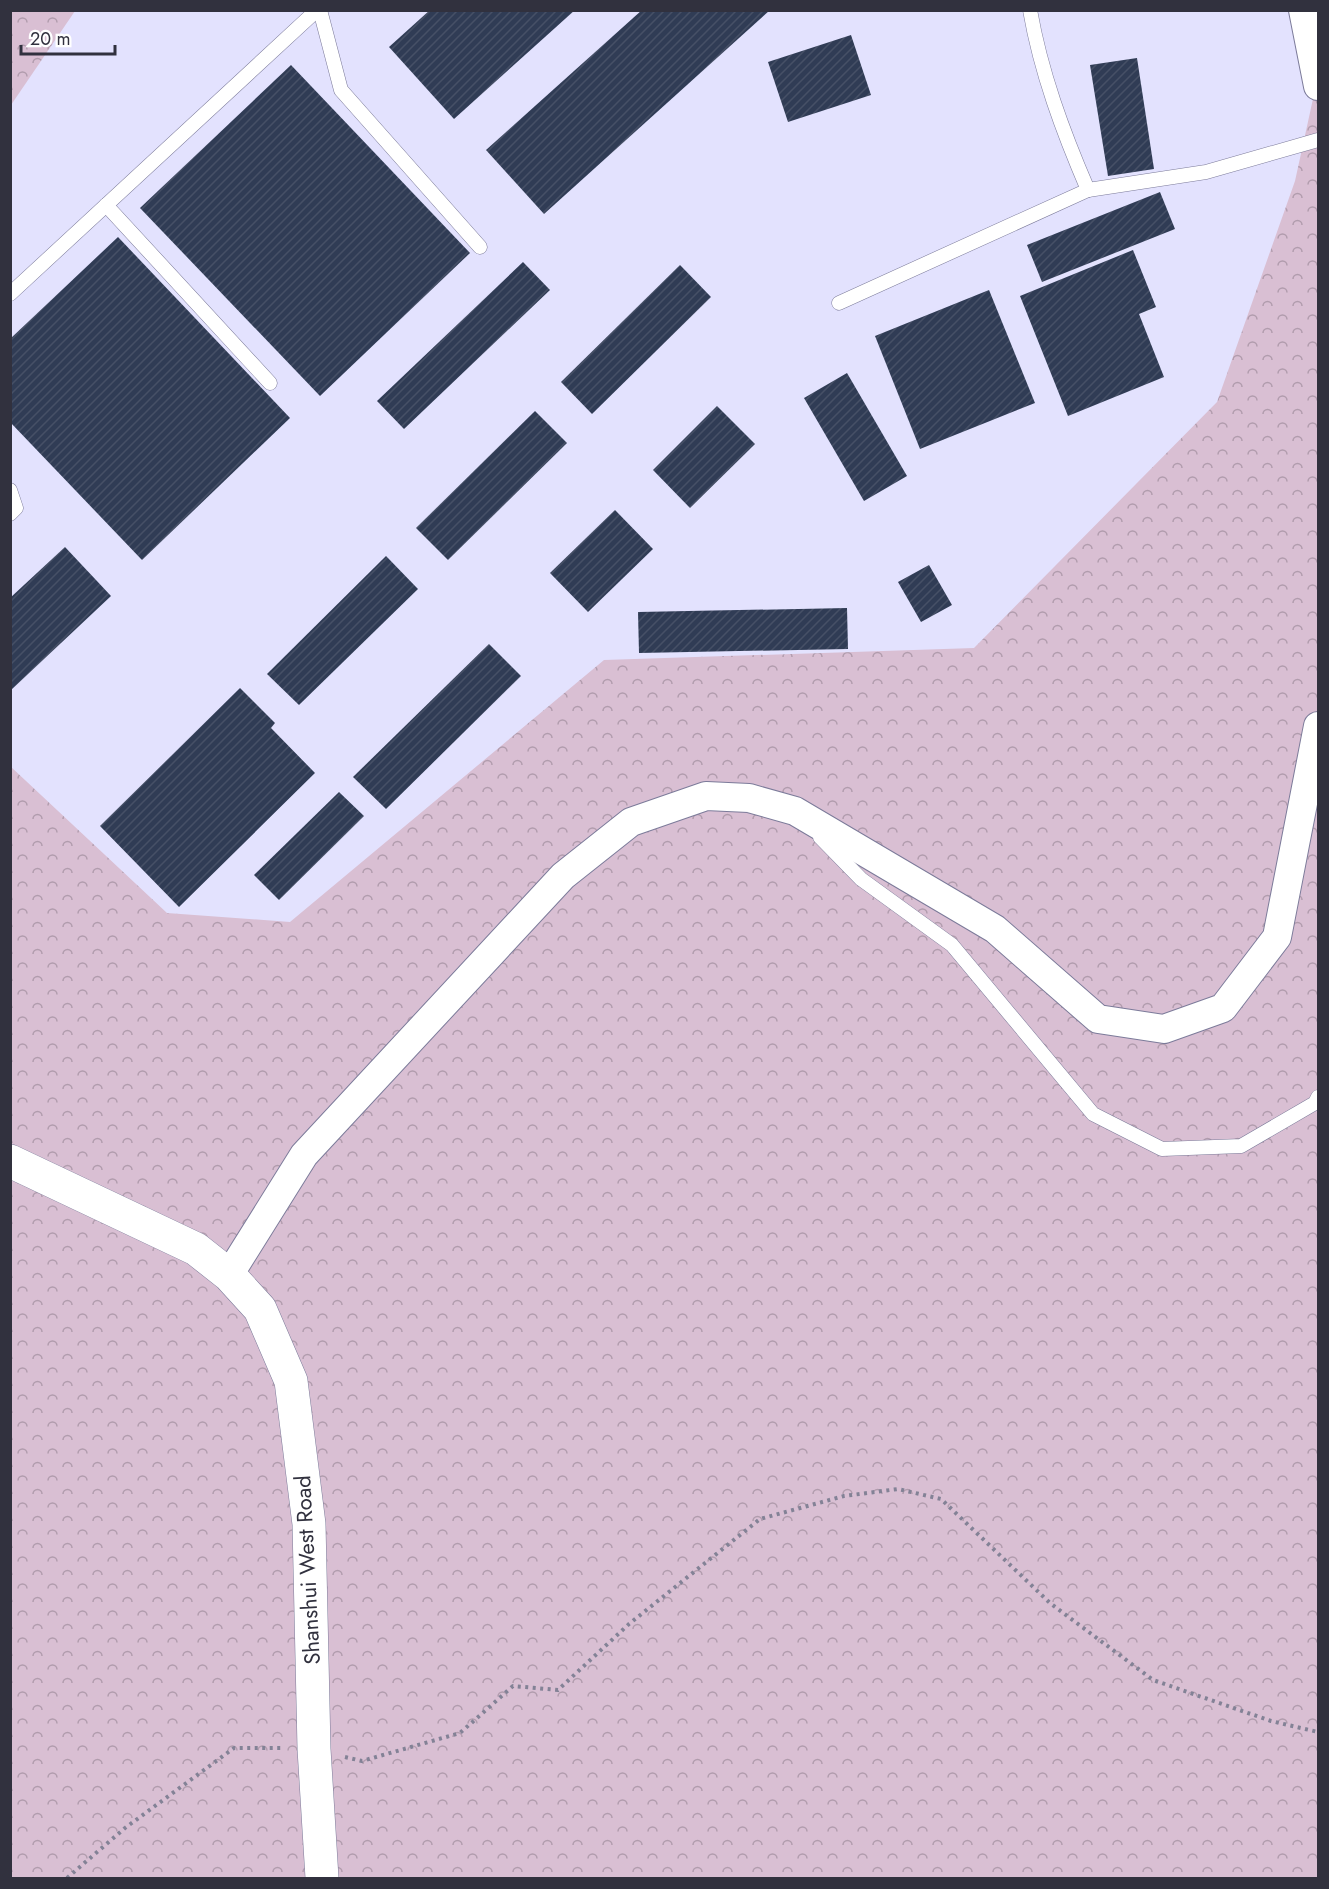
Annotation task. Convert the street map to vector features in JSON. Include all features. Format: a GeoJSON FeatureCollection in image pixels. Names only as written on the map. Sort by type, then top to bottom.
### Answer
{"type":"FeatureCollection","features":[{"type":"Feature","properties":{"kind":"street"},"geometry":{"type":"LineString","coordinates":[[1304,10],[1318,86]]}},
{"type":"Feature","properties":{"kind":"street"},"geometry":{"type":"LineString","coordinates":[[229,1275],[304,1155],[563,876],[631,822],[705,796],[749,798],[795,811],[995,929],[1098,1019],[1164,1029],[1222,1008],[1277,937],[1318,726]]}},
{"type":"Feature","properties":{"kind":"street","name":"Shanshui West Road"},"geometry":{"type":"LineString","coordinates":[[10,1161],[196,1249],[229,1275],[260,1309],[291,1381],[309,1524],[314,1749],[322,1878]]}},
{"type":"Feature","properties":{"kind":"lane"},"geometry":{"type":"LineString","coordinates":[[10,294],[318,10],[340,90],[480,247]]}},
{"type":"Feature","properties":{"kind":"lane"},"geometry":{"type":"LineString","coordinates":[[1030,10],[1035,40],[1062,129],[1088,190]]}},
{"type":"Feature","properties":{"kind":"lane"},"geometry":{"type":"LineString","coordinates":[[839,303],[1088,190],[1206,172],[1318,140]]}},
{"type":"Feature","properties":{"kind":"lane"},"geometry":{"type":"LineString","coordinates":[[106,205],[270,382]]}},
{"type":"Feature","properties":{"kind":"lane"},"geometry":{"type":"LineString","coordinates":[[10,490],[16,508],[10,513]]}},
{"type":"Feature","properties":{"kind":"lane"},"geometry":{"type":"LineString","coordinates":[[795,811],[861,879],[952,945],[1093,1113],[1162,1149],[1241,1146],[1315,1103],[1318,1097]]}},
{"type":"Feature","properties":{"kind":"path"},"geometry":{"type":"LineString","coordinates":[[67,1878],[125,1828],[234,1748],[314,1749],[362,1761],[460,1733],[513,1686],[558,1690],[629,1624],[760,1519],[844,1496],[898,1489],[941,1499],[1050,1604],[1154,1680],[1271,1721],[1318,1732]]}},
{"type":"Feature","properties":{"kind":"green space"},"geometry":{"type":"Polygon","coordinates":[[[10,11],[75,11],[11,105],[10,11]]]}},
{"type":"Feature","properties":{"kind":"green space"},"geometry":{"type":"Polygon","coordinates":[[[1318,76],[1318,1878],[11,1878],[10,766],[167,913],[290,922],[604,660],[974,648],[1217,402],[1295,181],[1318,76]]]}},
{"type":"Feature","properties":{"kind":"building"},"geometry":{"type":"Polygon","coordinates":[[[430,10],[575,10],[454,119],[389,47],[430,10]]]}},
{"type":"Feature","properties":{"kind":"building"},"geometry":{"type":"Polygon","coordinates":[[[642,10],[770,10],[544,214],[486,150],[642,10]]]}},
{"type":"Feature","properties":{"kind":"building"},"geometry":{"type":"Polygon","coordinates":[[[851,35],[871,95],[788,122],[768,62],[851,35]]]}},
{"type":"Feature","properties":{"kind":"building"},"geometry":{"type":"Polygon","coordinates":[[[1137,58],[1154,169],[1108,176],[1090,65],[1137,58]]]}},
{"type":"Feature","properties":{"kind":"building"},"geometry":{"type":"Polygon","coordinates":[[[291,65],[470,253],[320,396],[140,208],[291,65]]]}},
{"type":"Feature","properties":{"kind":"building"},"geometry":{"type":"Polygon","coordinates":[[[1160,192],[1175,229],[1042,282],[1027,245],[1160,192]]]}},
{"type":"Feature","properties":{"kind":"building"},"geometry":{"type":"Polygon","coordinates":[[[118,237],[290,418],[142,560],[10,422],[10,339],[118,237]]]}},
{"type":"Feature","properties":{"kind":"building"},"geometry":{"type":"Polygon","coordinates":[[[1133,250],[1156,307],[1139,314],[1164,377],[1068,416],[1020,296],[1133,250]]]}},
{"type":"Feature","properties":{"kind":"building"},"geometry":{"type":"Polygon","coordinates":[[[523,262],[550,290],[404,429],[377,401],[523,262]]]}},
{"type":"Feature","properties":{"kind":"building"},"geometry":{"type":"Polygon","coordinates":[[[680,265],[711,297],[592,414],[561,382],[680,265]]]}},
{"type":"Feature","properties":{"kind":"building"},"geometry":{"type":"Polygon","coordinates":[[[989,290],[1035,403],[920,449],[875,336],[989,290]]]}},
{"type":"Feature","properties":{"kind":"building"},"geometry":{"type":"Polygon","coordinates":[[[847,373],[907,476],[864,501],[804,398],[847,373]]]}},
{"type":"Feature","properties":{"kind":"building"},"geometry":{"type":"Polygon","coordinates":[[[717,406],[755,444],[690,508],[653,470],[717,406]]]}},
{"type":"Feature","properties":{"kind":"building"},"geometry":{"type":"Polygon","coordinates":[[[535,411],[567,443],[448,560],[416,528],[535,411]]]}},
{"type":"Feature","properties":{"kind":"building"},"geometry":{"type":"Polygon","coordinates":[[[615,510],[653,549],[588,612],[550,573],[615,510]]]}},
{"type":"Feature","properties":{"kind":"building"},"geometry":{"type":"Polygon","coordinates":[[[65,547],[111,596],[10,691],[10,598],[65,547]]]}},
{"type":"Feature","properties":{"kind":"building"},"geometry":{"type":"Polygon","coordinates":[[[386,556],[418,589],[299,705],[267,674],[386,556]]]}},
{"type":"Feature","properties":{"kind":"building"},"geometry":{"type":"Polygon","coordinates":[[[929,565],[952,605],[921,622],[898,582],[929,565]]]}},
{"type":"Feature","properties":{"kind":"building"},"geometry":{"type":"Polygon","coordinates":[[[847,608],[848,649],[639,653],[638,612],[847,608]]]}},
{"type":"Feature","properties":{"kind":"building"},"geometry":{"type":"Polygon","coordinates":[[[489,644],[521,676],[386,809],[353,777],[489,644]]]}},
{"type":"Feature","properties":{"kind":"building"},"geometry":{"type":"Polygon","coordinates":[[[240,688],[275,723],[271,728],[315,773],[179,907],[100,826],[240,688]]]}},
{"type":"Feature","properties":{"kind":"building"},"geometry":{"type":"Polygon","coordinates":[[[339,792],[364,816],[279,900],[254,875],[339,792]]]}}]}
